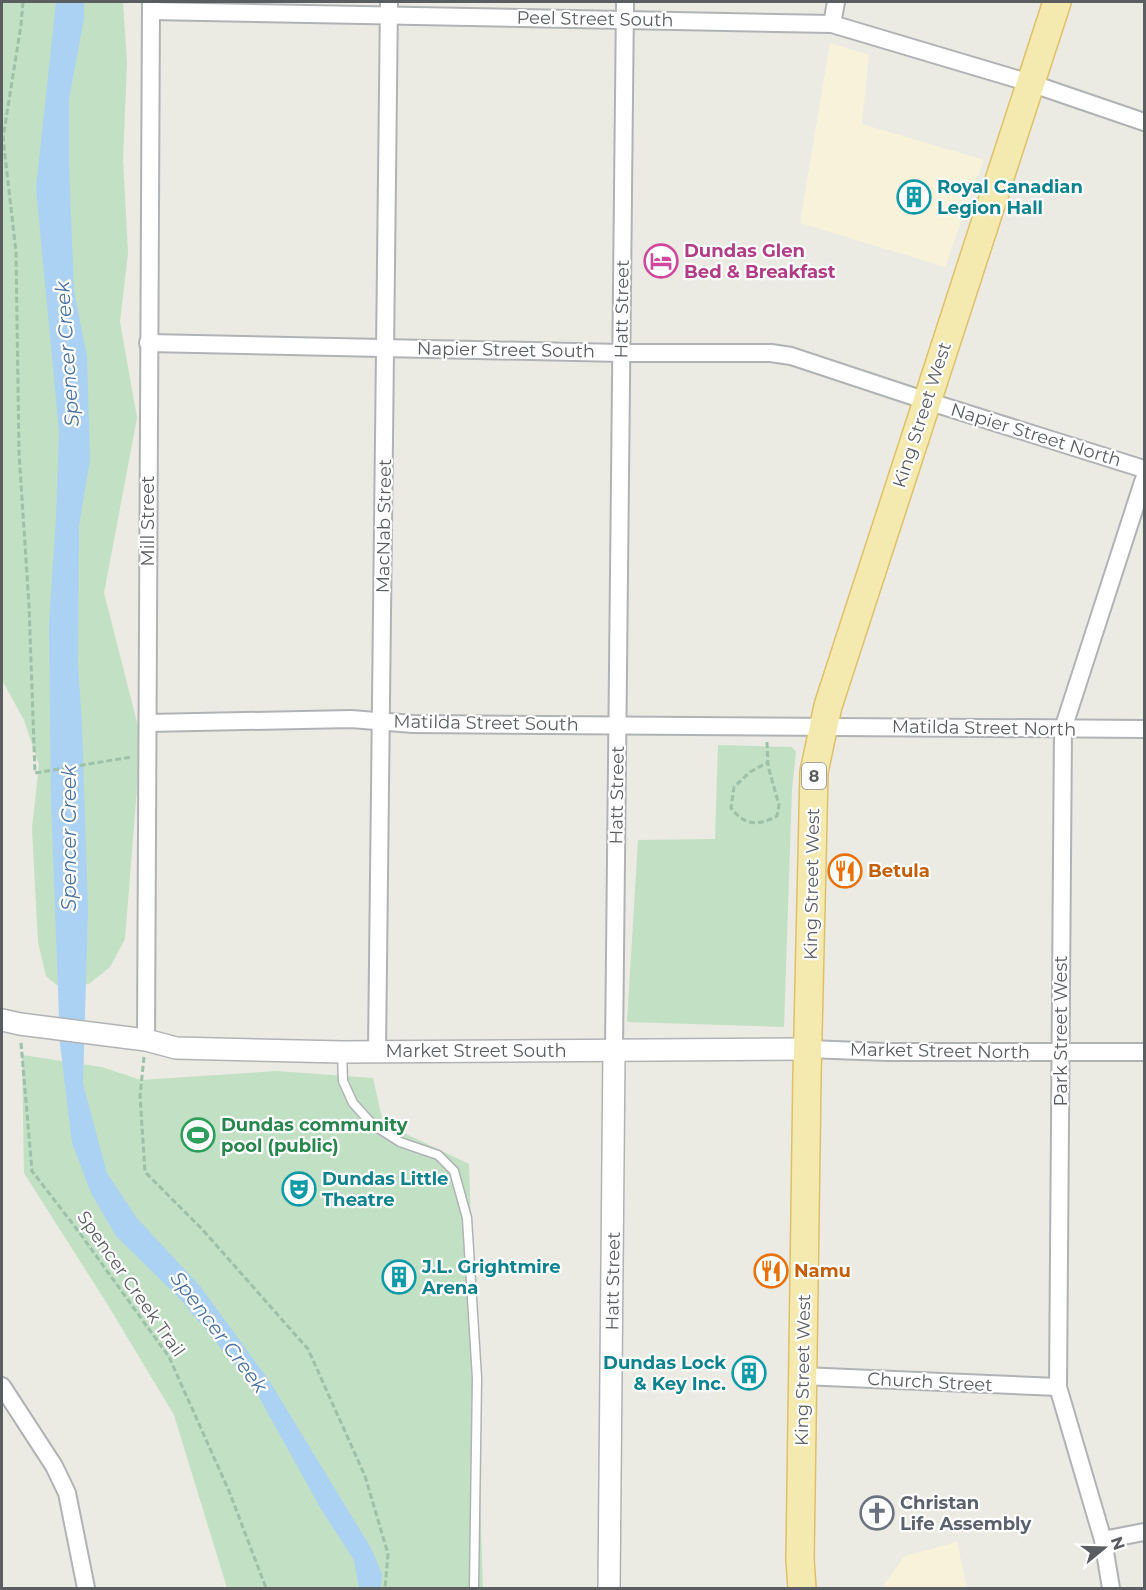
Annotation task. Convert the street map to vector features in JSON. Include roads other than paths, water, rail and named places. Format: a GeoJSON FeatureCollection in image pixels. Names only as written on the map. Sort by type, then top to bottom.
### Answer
{"type":"FeatureCollection","features":[{"type":"Feature","properties":{"kind":"main road","name":"King Street West"},"geometry":{"type":"LineString","coordinates":[[802,1588],[800,1560],[802,1376],[814,772],[828,706],[1057,2]]}},
{"type":"Feature","properties":{"kind":"street","name":"Hatt Street"},"geometry":{"type":"LineString","coordinates":[[609,1588],[625,2]]}},
{"type":"Feature","properties":{"kind":"street"},"geometry":{"type":"LineString","coordinates":[[832,24],[836,2]]}},
{"type":"Feature","properties":{"kind":"street","name":"Peel Street South"},"geometry":{"type":"LineString","coordinates":[[151,6],[389,8],[625,20],[832,24],[1030,83],[1144,122]]}},
{"type":"Feature","properties":{"kind":"street","name":"Mill Street"},"geometry":{"type":"LineString","coordinates":[[146,1040],[151,6]]}},
{"type":"Feature","properties":{"kind":"street","name":"MacNab Street"},"geometry":{"type":"LineString","coordinates":[[377,1051],[389,8]]}},
{"type":"Feature","properties":{"kind":"street","name":"Napier Street South"},"geometry":{"type":"LineString","coordinates":[[148,343],[621,353],[771,352],[791,356],[927,401]]}},
{"type":"Feature","properties":{"kind":"street","name":"Napier Street North"},"geometry":{"type":"LineString","coordinates":[[927,401],[1144,468]]}},
{"type":"Feature","properties":{"kind":"street","name":"Park Street West"},"geometry":{"type":"LineString","coordinates":[[1111,1588],[1103,1540],[1058,1388],[1063,729],[1144,479]]}},
{"type":"Feature","properties":{"kind":"street","name":"Matilda Street South"},"geometry":{"type":"LineString","coordinates":[[148,723],[351,719],[413,724],[823,725]]}},
{"type":"Feature","properties":{"kind":"street","name":"Matilda Street North"},"geometry":{"type":"LineString","coordinates":[[823,725],[1144,729]]}},
{"type":"Feature","properties":{"kind":"street","name":"Market Street South"},"geometry":{"type":"LineString","coordinates":[[11,1022],[146,1040],[176,1048],[342,1052],[808,1049]]}},
{"type":"Feature","properties":{"kind":"street","name":"Market Street North"},"geometry":{"type":"LineString","coordinates":[[808,1049],[887,1052],[1144,1052]]}},
{"type":"Feature","properties":{"kind":"street","name":"Church Street"},"geometry":{"type":"LineString","coordinates":[[802,1376],[1058,1388]]}},
{"type":"Feature","properties":{"kind":"street"},"geometry":{"type":"LineString","coordinates":[[2,1386],[54,1466],[67,1493],[86,1588]]}},
{"type":"Feature","properties":{"kind":"street"},"geometry":{"type":"LineString","coordinates":[[1103,1540],[1144,1532]]}},
{"type":"Feature","properties":{"kind":"lane"},"geometry":{"type":"LineString","coordinates":[[342,1052],[343,1081],[353,1103],[372,1124],[400,1142],[438,1155],[454,1171],[468,1218],[477,1378],[474,1588]]}},
{"type":"Feature","properties":{"kind":"water","name":"Spencer Creek"},"geometry":{"type":"Polygon","coordinates":[[[56,2],[84,2],[84,19],[69,99],[74,291],[87,356],[90,460],[79,526],[78,665],[88,912],[83,1084],[107,1173],[136,1217],[200,1286],[270,1382],[371,1548],[382,1574],[381,1588],[359,1588],[354,1560],[322,1511],[255,1390],[181,1300],[116,1236],[91,1193],[72,1143],[60,1044],[51,802],[49,624],[59,432],[36,188],[56,2]]]}},
{"type":"Feature","properties":{"kind":"place","name":"Royal Canadian Legion Hall"},"geometry":{"type":"Point","coordinates":[914,197]}},
{"type":"Feature","properties":{"kind":"place","name":"Dundas Glen Bed & Breakfast"},"geometry":{"type":"Point","coordinates":[661,261]}},
{"type":"Feature","properties":{"kind":"place","name":"Betula"},"geometry":{"type":"Point","coordinates":[845,871]}},
{"type":"Feature","properties":{"kind":"place","name":"Dundas community pool (public)"},"geometry":{"type":"Point","coordinates":[198,1135]}},
{"type":"Feature","properties":{"kind":"place","name":"Dundas Little Theatre"},"geometry":{"type":"Point","coordinates":[299,1189]}},
{"type":"Feature","properties":{"kind":"place","name":"Namu"},"geometry":{"type":"Point","coordinates":[771,1271]}},
{"type":"Feature","properties":{"kind":"place","name":"J.L. Grightmire Arena"},"geometry":{"type":"Point","coordinates":[399,1277]}},
{"type":"Feature","properties":{"kind":"place","name":"Dundas Lock & Key Inc."},"geometry":{"type":"Point","coordinates":[749,1373]}},
{"type":"Feature","properties":{"kind":"place","name":"Christan Life Assembly"},"geometry":{"type":"Point","coordinates":[877,1513]}}]}
